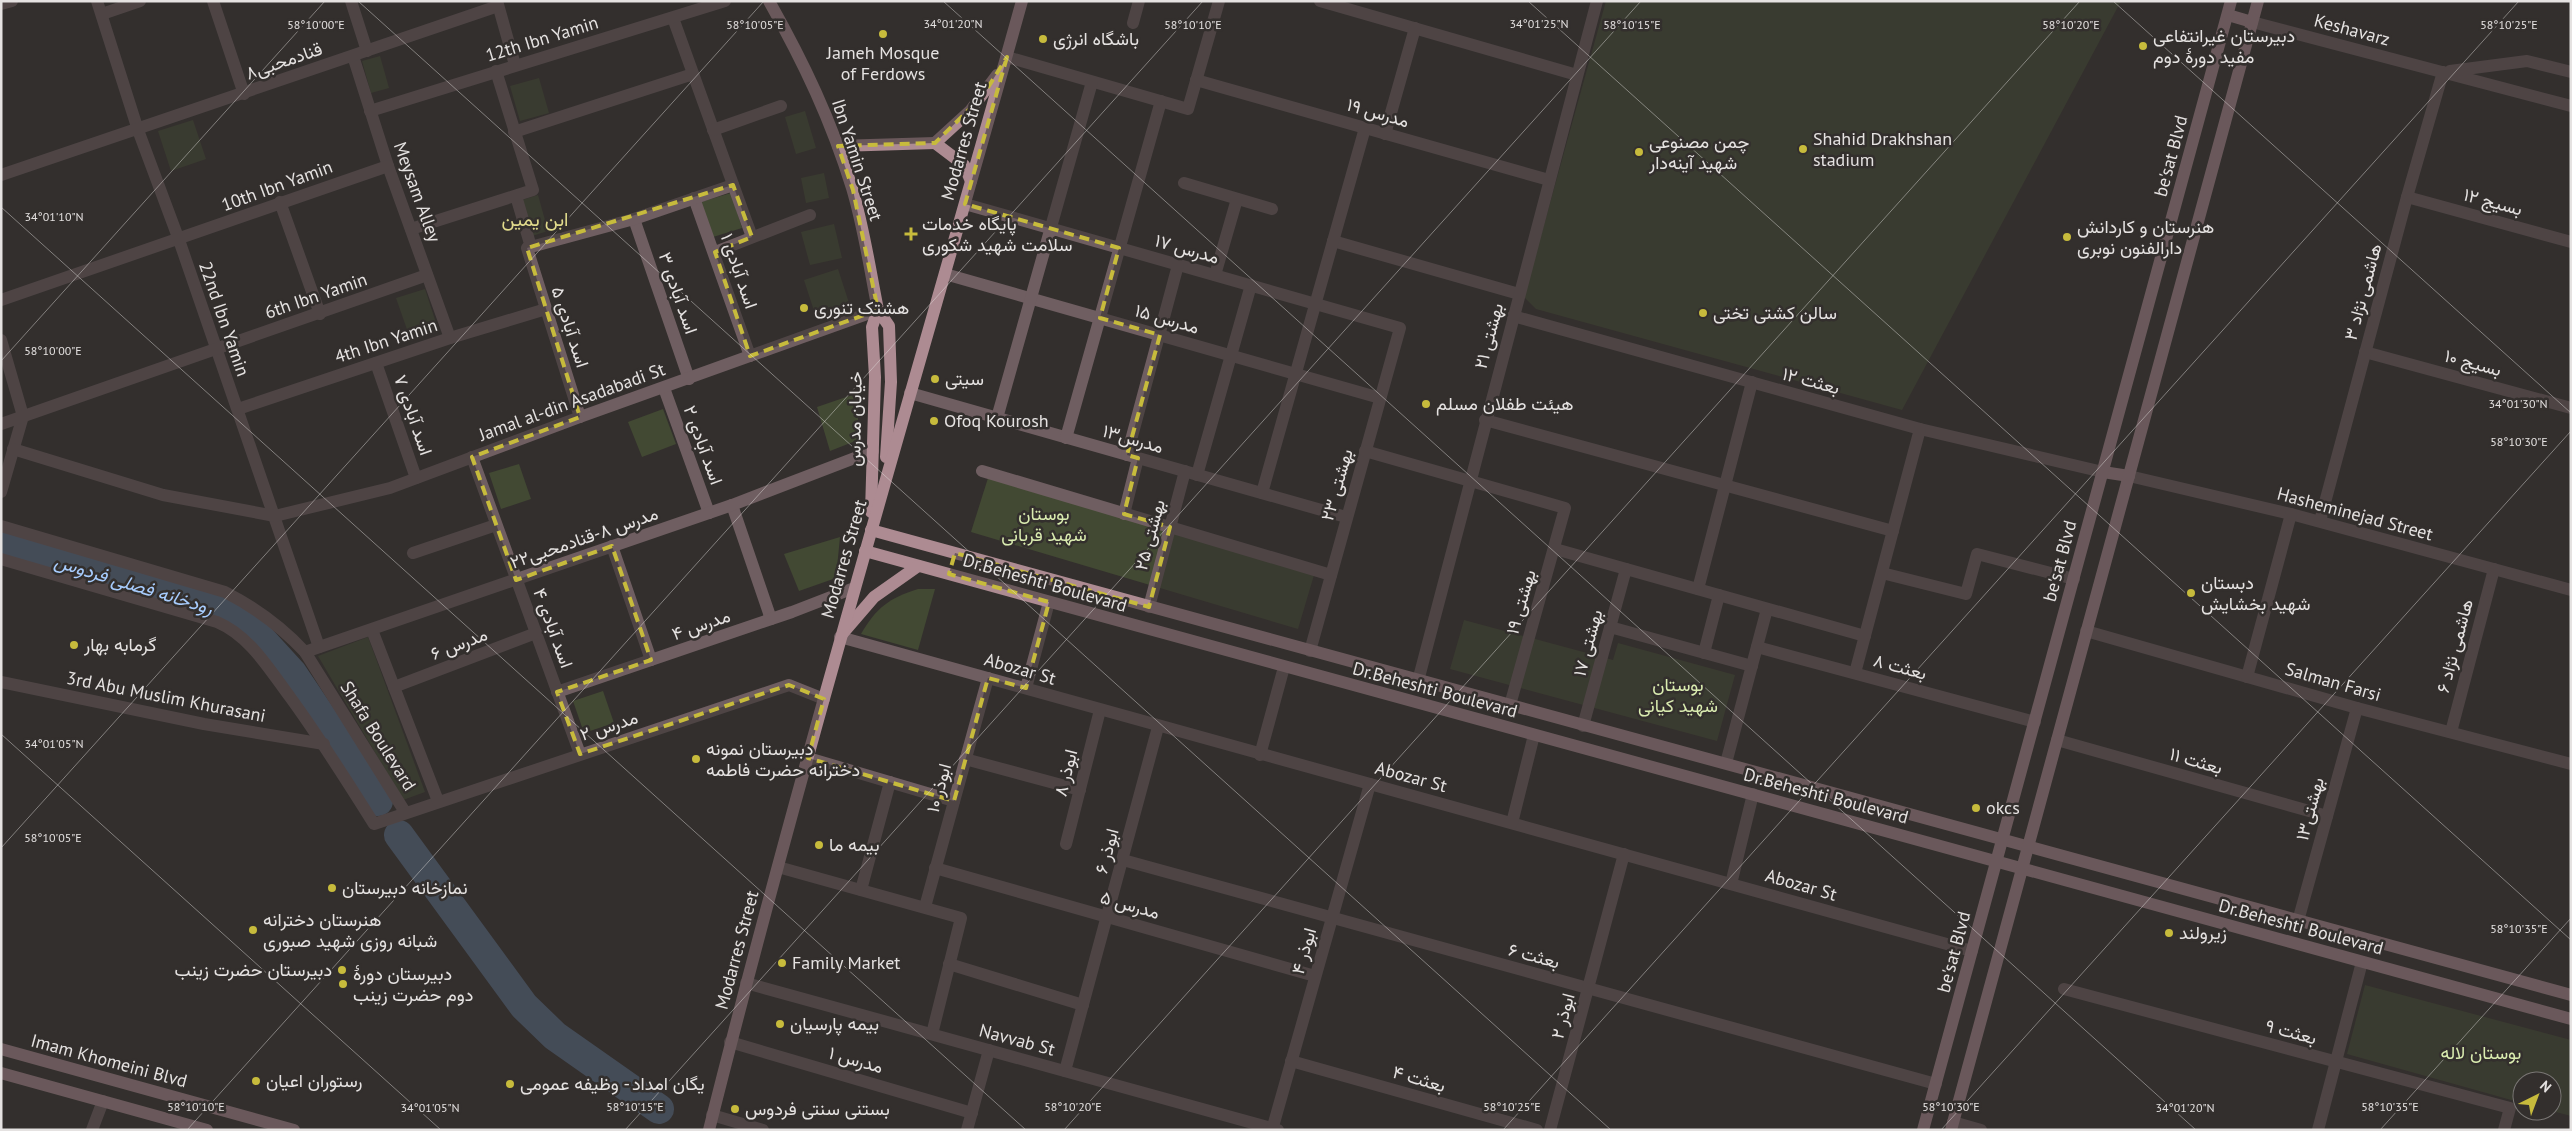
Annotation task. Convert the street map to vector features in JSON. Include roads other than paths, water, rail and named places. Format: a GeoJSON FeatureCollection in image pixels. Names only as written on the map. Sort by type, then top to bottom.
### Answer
{"type":"FeatureCollection","features":[{"type":"Feature","properties":{"kind":"main road","name":"Ibn Yamin Street"},"geometry":{"type":"LineString","coordinates":[[769,1],[805,64],[838,146],[853,190],[878,310]]}},
{"type":"Feature","properties":{"kind":"main road","name":"Modarres Street"},"geometry":{"type":"LineString","coordinates":[[709,1130],[730,1042],[840,637],[1022,1]]}},
{"type":"Feature","properties":{"kind":"main road","name":"be'sat Blvd"},"geometry":{"type":"LineString","coordinates":[[1923,1130],[2231,1]]}},
{"type":"Feature","properties":{"kind":"main road"},"geometry":{"type":"LineString","coordinates":[[1952,1126],[2258,1]]}},
{"type":"Feature","properties":{"kind":"main road"},"geometry":{"type":"LineString","coordinates":[[2228,15],[2252,22]]}},
{"type":"Feature","properties":{"kind":"main road"},"geometry":{"type":"LineString","coordinates":[[838,146],[935,143],[958,124],[982,97],[1007,57]]}},
{"type":"Feature","properties":{"kind":"main road"},"geometry":{"type":"LineString","coordinates":[[935,143],[964,165],[971,181]]}},
{"type":"Feature","properties":{"kind":"main road"},"geometry":{"type":"LineString","coordinates":[[878,310],[889,326],[891,382],[885,482]]}},
{"type":"Feature","properties":{"kind":"main road","name":"خیابان مدرس"},"geometry":{"type":"LineString","coordinates":[[870,530],[875,377],[872,327],[878,310]]}},
{"type":"Feature","properties":{"kind":"main road"},"geometry":{"type":"LineString","coordinates":[[2103,472],[2129,476]]}},
{"type":"Feature","properties":{"kind":"main road","name":"Dr.Beheshti Boulevard"},"geometry":{"type":"LineString","coordinates":[[870,530],[2571,995]]}},
{"type":"Feature","properties":{"kind":"main road","name":"Dr.Beheshti Boulevard"},"geometry":{"type":"LineString","coordinates":[[865,551],[2571,1019]]}},
{"type":"Feature","properties":{"kind":"main road"},"geometry":{"type":"LineString","coordinates":[[949,574],[955,553]]}},
{"type":"Feature","properties":{"kind":"main road"},"geometry":{"type":"LineString","coordinates":[[840,637],[874,597],[918,566]]}},
{"type":"Feature","properties":{"kind":"main road","name":"Imam Khomeini Blvd"},"geometry":{"type":"LineString","coordinates":[[1,1050],[294,1130]]}},
{"type":"Feature","properties":{"kind":"main road"},"geometry":{"type":"LineString","coordinates":[[1,1073],[207,1130]]}},
{"type":"Feature","properties":{"kind":"street"},"geometry":{"type":"LineString","coordinates":[[1,4],[12,1]]}},
{"type":"Feature","properties":{"kind":"street","name":"22nd Ibn Yamin"},"geometry":{"type":"LineString","coordinates":[[97,1],[138,130],[179,240],[319,647]]}},
{"type":"Feature","properties":{"kind":"street"},"geometry":{"type":"LineString","coordinates":[[102,14],[140,1]]}},
{"type":"Feature","properties":{"kind":"street"},"geometry":{"type":"LineString","coordinates":[[213,1],[244,94]]}},
{"type":"Feature","properties":{"kind":"street"},"geometry":{"type":"LineString","coordinates":[[350,1],[367,51]]}},
{"type":"Feature","properties":{"kind":"street","name":"12th Ibn Yamin"},"geometry":{"type":"LineString","coordinates":[[370,111],[725,1]]}},
{"type":"Feature","properties":{"kind":"street"},"geometry":{"type":"LineString","coordinates":[[1133,23],[1139,1]]}},
{"type":"Feature","properties":{"kind":"street"},"geometry":{"type":"LineString","coordinates":[[1007,57],[1188,109],[1219,1]]}},
{"type":"Feature","properties":{"kind":"street"},"geometry":{"type":"LineString","coordinates":[[1320,1],[1577,75]]}},
{"type":"Feature","properties":{"kind":"street","name":"بهشتی ۲۱"},"geometry":{"type":"LineString","coordinates":[[1418,681],[1485,420],[1597,1]]}},
{"type":"Feature","properties":{"kind":"street"},"geometry":{"type":"LineString","coordinates":[[498,4],[515,65]]}},
{"type":"Feature","properties":{"kind":"street","name":"قنادمحبی۸"},"geometry":{"type":"LineString","coordinates":[[1,175],[244,94],[498,4]]}},
{"type":"Feature","properties":{"kind":"street"},"geometry":{"type":"LineString","coordinates":[[673,18],[752,237]]}},
{"type":"Feature","properties":{"kind":"street","name":"Keshavarz"},"geometry":{"type":"LineString","coordinates":[[2252,22],[2571,106]]}},
{"type":"Feature","properties":{"kind":"street"},"geometry":{"type":"LineString","coordinates":[[1385,134],[1415,28]]}},
{"type":"Feature","properties":{"kind":"street","name":"Meysam Alley"},"geometry":{"type":"LineString","coordinates":[[353,56],[388,166],[450,338]]}},
{"type":"Feature","properties":{"kind":"street"},"geometry":{"type":"LineString","coordinates":[[2443,72],[2526,61],[2571,72]]}},
{"type":"Feature","properties":{"kind":"street"},"geometry":{"type":"LineString","coordinates":[[411,229],[533,190],[496,71]]}},
{"type":"Feature","properties":{"kind":"street","name":"هاشمی نژاد ۳"},"geometry":{"type":"LineString","coordinates":[[2320,522],[2407,197],[2443,72]]}},
{"type":"Feature","properties":{"kind":"street"},"geometry":{"type":"LineString","coordinates":[[514,132],[693,74]]}},
{"type":"Feature","properties":{"kind":"street","name":"مدرس ۱۹"},"geometry":{"type":"LineString","coordinates":[[1196,80],[1549,180]]}},
{"type":"Feature","properties":{"kind":"street"},"geometry":{"type":"LineString","coordinates":[[997,418],[1092,82]]}},
{"type":"Feature","properties":{"kind":"street"},"geometry":{"type":"LineString","coordinates":[[1066,438],[1161,101]]}},
{"type":"Feature","properties":{"kind":"street"},"geometry":{"type":"LineString","coordinates":[[713,130],[781,106]]}},
{"type":"Feature","properties":{"kind":"street"},"geometry":{"type":"LineString","coordinates":[[1262,493],[1365,128]]}},
{"type":"Feature","properties":{"kind":"street","name":"10th Ibn Yamin"},"geometry":{"type":"LineString","coordinates":[[1,300],[179,240],[280,202],[388,166]]}},
{"type":"Feature","properties":{"kind":"street"},"geometry":{"type":"LineString","coordinates":[[1184,184],[1272,209]]}},
{"type":"Feature","properties":{"kind":"street"},"geometry":{"type":"LineString","coordinates":[[529,248],[634,218],[733,185]]}},
{"type":"Feature","properties":{"kind":"street","name":"اسد آبادی ۵"},"geometry":{"type":"LineString","coordinates":[[516,196],[546,309],[580,417]]}},
{"type":"Feature","properties":{"kind":"street","name":"بسیج ۱۲"},"geometry":{"type":"LineString","coordinates":[[2407,197],[2571,242]]}},
{"type":"Feature","properties":{"kind":"street","name":"اسد آبادی ۱"},"geometry":{"type":"LineString","coordinates":[[694,198],[715,252],[750,356]]}},
{"type":"Feature","properties":{"kind":"street"},"geometry":{"type":"LineString","coordinates":[[1215,275],[1237,199]]}},
{"type":"Feature","properties":{"kind":"street"},"geometry":{"type":"LineString","coordinates":[[280,202],[320,314]]}},
{"type":"Feature","properties":{"kind":"street","name":"مدرس ۱۷"},"geometry":{"type":"LineString","coordinates":[[965,204],[1400,328]]}},
{"type":"Feature","properties":{"kind":"street"},"geometry":{"type":"LineString","coordinates":[[715,252],[810,215]]}},
{"type":"Feature","properties":{"kind":"street","name":"اسد آبادی ۳"},"geometry":{"type":"LineString","coordinates":[[634,218],[689,379]]}},
{"type":"Feature","properties":{"kind":"street"},"geometry":{"type":"LineString","coordinates":[[1333,241],[1519,294]]}},
{"type":"Feature","properties":{"kind":"street"},"geometry":{"type":"LineString","coordinates":[[1124,514],[1133,457],[1160,335],[1178,265]]}},
{"type":"Feature","properties":{"kind":"street","name":"مدرس ۱۵"},"geometry":{"type":"LineString","coordinates":[[945,274],[1380,398]]}},
{"type":"Feature","properties":{"kind":"street","name":"6th Ibn Yamin"},"geometry":{"type":"LineString","coordinates":[[1,424],[428,275]]}},
{"type":"Feature","properties":{"kind":"street","name":"بهشتی ۲۵"},"geometry":{"type":"LineString","coordinates":[[1149,607],[1170,527],[1191,473],[1231,355],[1251,286]]}},
{"type":"Feature","properties":{"kind":"street","name":"4th Ibn Yamin"},"geometry":{"type":"LineString","coordinates":[[238,409],[450,338],[546,309]]}},
{"type":"Feature","properties":{"kind":"street","name":"Jamal al-din Asadabadi St"},"geometry":{"type":"LineString","coordinates":[[275,516],[390,488],[580,417],[878,310]]}},
{"type":"Feature","properties":{"kind":"street","name":"بعثت ۱۲"},"geometry":{"type":"LineString","coordinates":[[1513,316],[1920,429],[2103,472]]}},
{"type":"Feature","properties":{"kind":"street","name":"بهشتی ۲۳"},"geometry":{"type":"LineString","coordinates":[[1310,651],[1400,328]]}},
{"type":"Feature","properties":{"kind":"street"},"geometry":{"type":"LineString","coordinates":[[1,340],[23,416],[1,492]]}},
{"type":"Feature","properties":{"kind":"street","name":"بسیج ۱۰"},"geometry":{"type":"LineString","coordinates":[[2365,352],[2571,408]]}},
{"type":"Feature","properties":{"kind":"street","name":"اسد آبادی ۷"},"geometry":{"type":"LineString","coordinates":[[376,363],[416,478]]}},
{"type":"Feature","properties":{"kind":"street"},"geometry":{"type":"LineString","coordinates":[[1698,589],[1752,382]]}},
{"type":"Feature","properties":{"kind":"street","name":"اسد آبادی ۲"},"geometry":{"type":"LineString","coordinates":[[664,388],[709,513]]}},
{"type":"Feature","properties":{"kind":"street","name":"مدرس۱۳"},"geometry":{"type":"LineString","coordinates":[[910,393],[1346,517]]}},
{"type":"Feature","properties":{"kind":"street"},"geometry":{"type":"LineString","coordinates":[[1485,420],[1893,531]]}},
{"type":"Feature","properties":{"kind":"street"},"geometry":{"type":"LineString","coordinates":[[1855,673],[1920,429]]}},
{"type":"Feature","properties":{"kind":"street"},"geometry":{"type":"LineString","coordinates":[[14,449],[163,495],[275,516]]}},
{"type":"Feature","properties":{"kind":"street","name":"مدرس ۸-قنادمحبی۲۲"},"geometry":{"type":"LineString","coordinates":[[305,652],[732,505],[873,451]]}},
{"type":"Feature","properties":{"kind":"street"},"geometry":{"type":"LineString","coordinates":[[1365,451],[1469,481]]}},
{"type":"Feature","properties":{"kind":"street","name":"اسد آبادی ۴"},"geometry":{"type":"LineString","coordinates":[[472,457],[580,754]]}},
{"type":"Feature","properties":{"kind":"street"},"geometry":{"type":"LineString","coordinates":[[982,471],[1331,575]]}},
{"type":"Feature","properties":{"kind":"street","name":"Hasheminejad Street"},"geometry":{"type":"LineString","coordinates":[[2129,476],[2291,514],[2571,590]]}},
{"type":"Feature","properties":{"kind":"street","name":"بهشتی ۱۹"},"geometry":{"type":"LineString","coordinates":[[1469,481],[1565,508],[1510,705]]}},
{"type":"Feature","properties":{"kind":"street"},"geometry":{"type":"LineString","coordinates":[[732,505],[771,619]]}},
{"type":"Feature","properties":{"kind":"street"},"geometry":{"type":"LineString","coordinates":[[2247,676],[2291,514]]}},
{"type":"Feature","properties":{"kind":"street"},"geometry":{"type":"LineString","coordinates":[[413,553],[496,525]]}},
{"type":"Feature","properties":{"kind":"street","name":"Shafa Boulevard"},"geometry":{"type":"LineString","coordinates":[[1,526],[225,592],[255,607],[286,631],[305,652],[405,812],[374,824],[324,744],[260,656],[231,628],[208,619],[1,559]]}},
{"type":"Feature","properties":{"kind":"street"},"geometry":{"type":"LineString","coordinates":[[612,546],[651,660]]}},
{"type":"Feature","properties":{"kind":"street"},"geometry":{"type":"LineString","coordinates":[[1555,549],[1865,636]]}},
{"type":"Feature","properties":{"kind":"street"},"geometry":{"type":"LineString","coordinates":[[1882,573],[1966,594],[1977,554],[2074,579]]}},
{"type":"Feature","properties":{"kind":"street","name":"بهشتی ۱۷"},"geometry":{"type":"LineString","coordinates":[[1583,726],[1626,569]]}},
{"type":"Feature","properties":{"kind":"street","name":"هاشمی نژاد ۶"},"geometry":{"type":"LineString","coordinates":[[2450,732],[2494,569]]}},
{"type":"Feature","properties":{"kind":"street","name":"مدرس ۴"},"geometry":{"type":"LineString","coordinates":[[557,692],[771,619],[854,588]]}},
{"type":"Feature","properties":{"kind":"street"},"geometry":{"type":"LineString","coordinates":[[1704,653],[1719,596]]}},
{"type":"Feature","properties":{"kind":"street"},"geometry":{"type":"LineString","coordinates":[[1026,688],[1049,602]]}},
{"type":"Feature","properties":{"kind":"street"},"geometry":{"type":"LineString","coordinates":[[1726,764],[1767,609]]}},
{"type":"Feature","properties":{"kind":"street"},"geometry":{"type":"LineString","coordinates":[[1610,627],[1752,666]]}},
{"type":"Feature","properties":{"kind":"street"},"geometry":{"type":"LineString","coordinates":[[372,630],[438,801]]}},
{"type":"Feature","properties":{"kind":"street","name":"Salman Farsi"},"geometry":{"type":"LineString","coordinates":[[2086,631],[2356,708],[2571,764]]}},
{"type":"Feature","properties":{"kind":"street","name":"مدرس ۶"},"geometry":{"type":"LineString","coordinates":[[394,687],[536,633]]}},
{"type":"Feature","properties":{"kind":"street","name":"Abozar St"},"geometry":{"type":"LineString","coordinates":[[840,637],[1026,688],[1158,727],[1972,951]]}},
{"type":"Feature","properties":{"kind":"street","name":"بعثت ۸"},"geometry":{"type":"LineString","coordinates":[[1757,647],[2035,722]]}},
{"type":"Feature","properties":{"kind":"street"},"geometry":{"type":"LineString","coordinates":[[1260,755],[1284,667]]}},
{"type":"Feature","properties":{"kind":"street","name":"ابوذر ۱۰"},"geometry":{"type":"LineString","coordinates":[[924,907],[988,678]]}},
{"type":"Feature","properties":{"kind":"street","name":"3rd Abu Muslim Khurasani"},"geometry":{"type":"LineString","coordinates":[[1,682],[204,724],[324,744]]}},
{"type":"Feature","properties":{"kind":"street","name":"مدرس ۲"},"geometry":{"type":"LineString","coordinates":[[405,812],[789,685],[824,699]]}},
{"type":"Feature","properties":{"kind":"street","name":"بهشتی۱۳"},"geometry":{"type":"LineString","coordinates":[[2298,921],[2356,708]]}},
{"type":"Feature","properties":{"kind":"street","name":"ابوذر ۸"},"geometry":{"type":"LineString","coordinates":[[1066,844],[1100,710]]}},
{"type":"Feature","properties":{"kind":"street","name":"ابوذر ۶"},"geometry":{"type":"LineString","coordinates":[[1065,1071],[1158,727]]}},
{"type":"Feature","properties":{"kind":"street"},"geometry":{"type":"LineString","coordinates":[[1512,823],[1534,735]]}},
{"type":"Feature","properties":{"kind":"street","name":"بعثت ۱۱"},"geometry":{"type":"LineString","coordinates":[[2057,740],[2327,816]]}},
{"type":"Feature","properties":{"kind":"street"},"geometry":{"type":"LineString","coordinates":[[808,758],[954,801]]}},
{"type":"Feature","properties":{"kind":"street"},"geometry":{"type":"LineString","coordinates":[[965,759],[1080,790]]}},
{"type":"Feature","properties":{"kind":"street"},"geometry":{"type":"LineString","coordinates":[[861,890],[890,782]]}},
{"type":"Feature","properties":{"kind":"street","name":"ابوذر ۴"},"geometry":{"type":"LineString","coordinates":[[1274,1129],[1291,1061],[1370,784]]}},
{"type":"Feature","properties":{"kind":"street"},"geometry":{"type":"LineString","coordinates":[[1731,884],[1753,794]]}},
{"type":"Feature","properties":{"kind":"street","name":"ابوذر ۲"},"geometry":{"type":"LineString","coordinates":[[1550,1130],[1624,854]]}},
{"type":"Feature","properties":{"kind":"street","name":"بعثت ۶"},"geometry":{"type":"LineString","coordinates":[[1123,860],[1936,1084]]}},
{"type":"Feature","properties":{"kind":"street"},"geometry":{"type":"LineString","coordinates":[[778,867],[961,918],[932,1034]]}},
{"type":"Feature","properties":{"kind":"street","name":"مدرس ۵"},"geometry":{"type":"LineString","coordinates":[[936,868],[1315,976]]}},
{"type":"Feature","properties":{"kind":"street"},"geometry":{"type":"LineString","coordinates":[[2318,1130],[2362,962]]}},
{"type":"Feature","properties":{"kind":"street"},"geometry":{"type":"LineString","coordinates":[[949,964],[1083,1005]]}},
{"type":"Feature","properties":{"kind":"street","name":"Navvab St"},"geometry":{"type":"LineString","coordinates":[[746,983],[1274,1129]]}},
{"type":"Feature","properties":{"kind":"street","name":"بعثت ۹"},"geometry":{"type":"LineString","coordinates":[[2064,989],[2510,1108],[2504,1130]]}},
{"type":"Feature","properties":{"kind":"street","name":"مدرس ۱"},"geometry":{"type":"LineString","coordinates":[[730,1042],[972,1113]]}},
{"type":"Feature","properties":{"kind":"street"},"geometry":{"type":"LineString","coordinates":[[967,1130],[989,1050]]}},
{"type":"Feature","properties":{"kind":"street","name":"بعثت ۴"},"geometry":{"type":"LineString","coordinates":[[1291,1061],[1537,1130]]}},
{"type":"Feature","properties":{"kind":"street"},"geometry":{"type":"LineString","coordinates":[[92,1130],[103,1101]]}},
{"type":"Feature","properties":{"kind":"street"},"geometry":{"type":"LineString","coordinates":[[712,1115],[763,1130]]}},
{"type":"Feature","properties":{"kind":"street"},"geometry":{"type":"LineString","coordinates":[[1952,1126],[1981,1130]]}},
{"type":"Feature","properties":{"kind":"waterway","name":"رودخانه فصلی فردوس"},"geometry":{"type":"LineString","coordinates":[[8,546],[218,608],[250,627],[292,673],[378,801]]}},
{"type":"Feature","properties":{"kind":"waterway","name":"رودخانه فصلی فردوس"},"geometry":{"type":"LineString","coordinates":[[399,835],[524,1006],[555,1036],[659,1109]]}},
{"type":"Feature","properties":{"kind":"place","name":"Jameh Mosque of Ferdows"},"geometry":{"type":"Point","coordinates":[883,34]}},
{"type":"Feature","properties":{"kind":"place","name":"باشگاه انرژی"},"geometry":{"type":"Point","coordinates":[1043,39]}},
{"type":"Feature","properties":{"kind":"place","name":"دبیرستان غیرانتفاعی مفید دورهٔ دوم"},"geometry":{"type":"Point","coordinates":[2143,46]}},
{"type":"Feature","properties":{"kind":"place","name":"Shahid Drakhshan stadium"},"geometry":{"type":"Point","coordinates":[1803,149]}},
{"type":"Feature","properties":{"kind":"place","name":"چمن مصنوعی شهید آینه‌دار"},"geometry":{"type":"Point","coordinates":[1639,152]}},
{"type":"Feature","properties":{"kind":"place","name":"پایگاه خدمات سلامت شهید شکوری"},"geometry":{"type":"Point","coordinates":[911,234]}},
{"type":"Feature","properties":{"kind":"place","name":"هنرستان و کاردانش دارالفنون نوبری"},"geometry":{"type":"Point","coordinates":[2067,237]}},
{"type":"Feature","properties":{"kind":"place","name":"هشتک تنوری"},"geometry":{"type":"Point","coordinates":[804,308]}},
{"type":"Feature","properties":{"kind":"place","name":"سالن کشتی تختی"},"geometry":{"type":"Point","coordinates":[1703,313]}},
{"type":"Feature","properties":{"kind":"place","name":"سیتی"},"geometry":{"type":"Point","coordinates":[935,379]}},
{"type":"Feature","properties":{"kind":"place","name":"هيئت طفلان مسلم"},"geometry":{"type":"Point","coordinates":[1426,404]}},
{"type":"Feature","properties":{"kind":"place","name":"Ofoq Kourosh"},"geometry":{"type":"Point","coordinates":[934,421]}},
{"type":"Feature","properties":{"kind":"place","name":"دبستان شهید بخشایش"},"geometry":{"type":"Point","coordinates":[2191,593]}},
{"type":"Feature","properties":{"kind":"place","name":"گرمابه بهار"},"geometry":{"type":"Point","coordinates":[74,645]}},
{"type":"Feature","properties":{"kind":"place","name":"دبیرستان نمونه دخترانه حضرت فاطمه"},"geometry":{"type":"Point","coordinates":[696,759]}},
{"type":"Feature","properties":{"kind":"place","name":"okcs"},"geometry":{"type":"Point","coordinates":[1976,808]}},
{"type":"Feature","properties":{"kind":"place","name":"بیمه ما"},"geometry":{"type":"Point","coordinates":[819,845]}},
{"type":"Feature","properties":{"kind":"place","name":"نمازخانه دبیرستان"},"geometry":{"type":"Point","coordinates":[332,888]}},
{"type":"Feature","properties":{"kind":"place","name":"هنرستان دخترانه شبانه روزی شهید صبوری"},"geometry":{"type":"Point","coordinates":[253,930]}},
{"type":"Feature","properties":{"kind":"place","name":"زیرولند"},"geometry":{"type":"Point","coordinates":[2169,933]}},
{"type":"Feature","properties":{"kind":"place","name":"Family Market"},"geometry":{"type":"Point","coordinates":[782,963]}},
{"type":"Feature","properties":{"kind":"place","name":"دبیرستان حضرت زینب"},"geometry":{"type":"Point","coordinates":[342,970]}},
{"type":"Feature","properties":{"kind":"place","name":"دبیرستان دورهٔ دوم حضرت زینب"},"geometry":{"type":"Point","coordinates":[343,984]}},
{"type":"Feature","properties":{"kind":"place","name":"بیمه پارسیان"},"geometry":{"type":"Point","coordinates":[780,1024]}},
{"type":"Feature","properties":{"kind":"place","name":"رستوران اعیان"},"geometry":{"type":"Point","coordinates":[256,1081]}},
{"type":"Feature","properties":{"kind":"place","name":"یگان امداد - وظیفه عمومی"},"geometry":{"type":"Point","coordinates":[510,1084]}},
{"type":"Feature","properties":{"kind":"place","name":"بستنی سنتی فردوس"},"geometry":{"type":"Point","coordinates":[735,1109]}},
{"type":"Feature","properties":{"kind":"district","name":"ابن یمین"},"geometry":{"type":"Point","coordinates":[535,219]}},
{"type":"Feature","properties":{"kind":"park label","name":"بوستان شهید قربانی"},"geometry":{"type":"Point","coordinates":[1044,524]}},
{"type":"Feature","properties":{"kind":"park label","name":"بوستان شهید کیانی"},"geometry":{"type":"Point","coordinates":[1678,695]}},
{"type":"Feature","properties":{"kind":"park label","name":"بوستان لاله"},"geometry":{"type":"Point","coordinates":[2481,1053]}}]}
